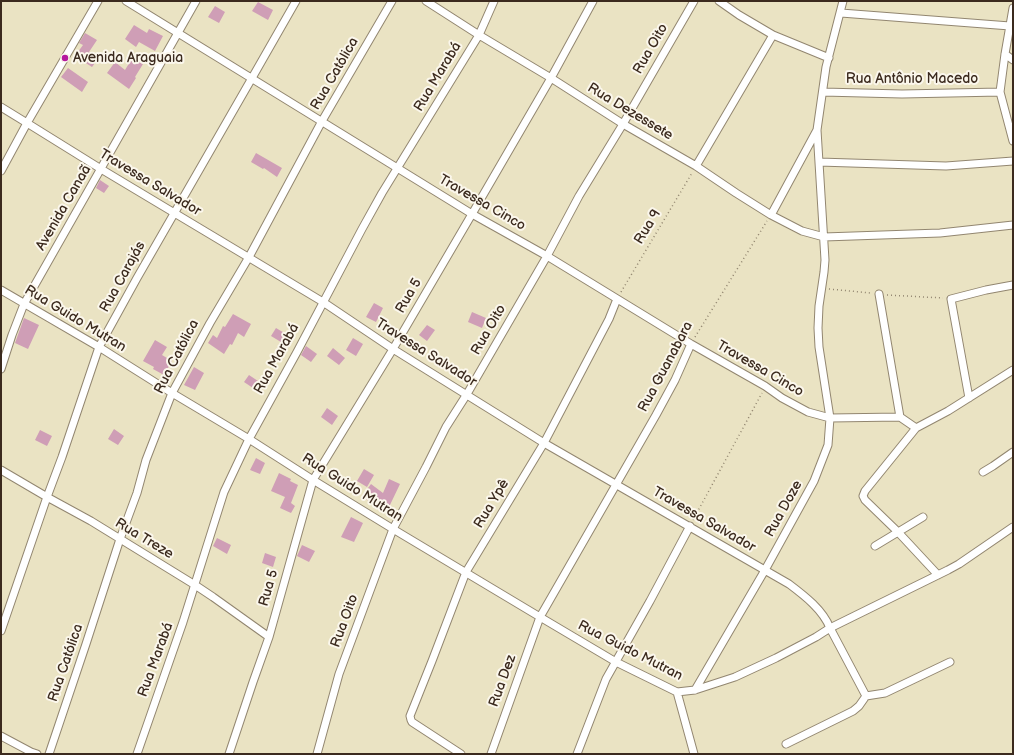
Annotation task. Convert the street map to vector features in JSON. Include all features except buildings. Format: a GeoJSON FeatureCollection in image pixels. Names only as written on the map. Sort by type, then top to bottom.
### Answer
{"type":"FeatureCollection","features":[{"type":"Feature","properties":{"kind":"street"},"geometry":{"type":"LineString","coordinates":[[1,171],[27,123],[98,1]]}},
{"type":"Feature","properties":{"kind":"street","name":"Travessa Cinco"},"geometry":{"type":"LineString","coordinates":[[126,1],[472,214],[547,256],[691,344],[808,412],[830,418],[900,417]]}},
{"type":"Feature","properties":{"kind":"street","name":"Avenida Canaã"},"geometry":{"type":"LineString","coordinates":[[1,369],[24,304],[196,1]]}},
{"type":"Feature","properties":{"kind":"street","name":"Rua Carajás"},"geometry":{"type":"LineString","coordinates":[[1,631],[99,347],[136,278],[296,1]]}},
{"type":"Feature","properties":{"kind":"street","name":"Rua Católica"},"geometry":{"type":"LineString","coordinates":[[49,754],[120,539],[137,493],[146,460],[172,393],[210,323],[249,257],[322,121],[392,1]]}},
{"type":"Feature","properties":{"kind":"street","name":"Rua Dezessete"},"geometry":{"type":"LineString","coordinates":[[426,1],[623,124],[696,166],[771,215],[802,232],[824,237],[940,233],[1013,225]]}},
{"type":"Feature","properties":{"kind":"street","name":"Rua Marabá"},"geometry":{"type":"LineString","coordinates":[[137,754],[184,622],[224,492],[249,439],[362,229],[479,35],[494,1]]}},
{"type":"Feature","properties":{"kind":"street","name":"Rua 5"},"geometry":{"type":"LineString","coordinates":[[228,754],[269,637],[313,480],[393,349],[472,214],[551,78],[593,1]]}},
{"type":"Feature","properties":{"kind":"street","name":"Rua Oito"},"geometry":{"type":"LineString","coordinates":[[316,754],[339,674],[393,529],[446,427],[467,394],[547,256],[579,196],[623,124],[694,1]]}},
{"type":"Feature","properties":{"kind":"street"},"geometry":{"type":"LineString","coordinates":[[719,1],[739,16],[773,35],[828,58]]}},
{"type":"Feature","properties":{"kind":"street"},"geometry":{"type":"LineString","coordinates":[[771,215],[817,130],[826,67],[843,1]]}},
{"type":"Feature","properties":{"kind":"street"},"geometry":{"type":"LineString","coordinates":[[1013,8],[1000,92],[1013,141]]}},
{"type":"Feature","properties":{"kind":"street"},"geometry":{"type":"LineString","coordinates":[[840,13],[1010,26]]}},
{"type":"Feature","properties":{"kind":"street"},"geometry":{"type":"LineString","coordinates":[[696,166],[773,35]]}},
{"type":"Feature","properties":{"kind":"street"},"geometry":{"type":"LineString","coordinates":[[1005,54],[1013,60]]}},
{"type":"Feature","properties":{"kind":"street","name":"Rua Antônio Macedo"},"geometry":{"type":"LineString","coordinates":[[823,92],[902,94],[1000,92]]}},
{"type":"Feature","properties":{"kind":"street","name":"Travessa Salvador"},"geometry":{"type":"LineString","coordinates":[[1,107],[101,169],[323,302],[393,349],[544,443],[789,584],[803,595],[827,620],[866,696]]}},
{"type":"Feature","properties":{"kind":"street","name":"Rua Doze"},"geometry":{"type":"LineString","coordinates":[[695,690],[814,481],[828,445],[830,418],[818,340],[819,306],[825,266],[817,130]]}},
{"type":"Feature","properties":{"kind":"street"},"geometry":{"type":"LineString","coordinates":[[819,162],[946,166],[1013,161]]}},
{"type":"Feature","properties":{"kind":"street"},"geometry":{"type":"LineString","coordinates":[[969,398],[951,299],[1013,285]]}},
{"type":"Feature","properties":{"kind":"street","name":"Rua Guido Mutran"},"geometry":{"type":"LineString","coordinates":[[1,290],[99,347],[393,529],[540,617],[616,662],[676,692],[695,690],[735,677],[776,658],[830,628],[959,564],[1013,527]]}},
{"type":"Feature","properties":{"kind":"street"},"geometry":{"type":"LineString","coordinates":[[879,294],[900,417],[916,428]]}},
{"type":"Feature","properties":{"kind":"street","name":"Rua Ypê"},"geometry":{"type":"LineString","coordinates":[[461,754],[418,727],[412,722],[410,716],[466,572],[544,443],[608,320],[617,299]]}},
{"type":"Feature","properties":{"kind":"street","name":"Rua Guanabara"},"geometry":{"type":"LineString","coordinates":[[540,617],[617,485],[675,380],[691,344]]}},
{"type":"Feature","properties":{"kind":"street"},"geometry":{"type":"LineString","coordinates":[[938,575],[898,532],[865,500],[863,496],[865,491],[916,428],[948,411],[1013,370]]}},
{"type":"Feature","properties":{"kind":"street"},"geometry":{"type":"LineString","coordinates":[[983,472],[1013,452]]}},
{"type":"Feature","properties":{"kind":"street","name":"Rua Treze"},"geometry":{"type":"LineString","coordinates":[[1,470],[120,539],[195,585],[269,637]]}},
{"type":"Feature","properties":{"kind":"street"},"geometry":{"type":"LineString","coordinates":[[875,546],[923,517]]}},
{"type":"Feature","properties":{"kind":"street"},"geometry":{"type":"LineString","coordinates":[[577,754],[606,679],[690,526]]}},
{"type":"Feature","properties":{"kind":"street","name":"Rua Dez"},"geometry":{"type":"LineString","coordinates":[[491,754],[540,617]]}},
{"type":"Feature","properties":{"kind":"street"},"geometry":{"type":"LineString","coordinates":[[786,744],[853,711],[859,706],[866,696],[885,693],[950,662]]}},
{"type":"Feature","properties":{"kind":"street"},"geometry":{"type":"LineString","coordinates":[[676,692],[694,754]]}},
{"type":"Feature","properties":{"kind":"street"},"geometry":{"type":"LineString","coordinates":[[1,736],[33,753]]}},
{"type":"Feature","properties":{"kind":"path","name":"Rua 9"},"geometry":{"type":"LineString","coordinates":[[617,299],[696,166]]}},
{"type":"Feature","properties":{"kind":"path","name":"Rua Guanabara"},"geometry":{"type":"LineString","coordinates":[[691,344],[771,215]]}},
{"type":"Feature","properties":{"kind":"path"},"geometry":{"type":"LineString","coordinates":[[822,288],[951,299]]}},
{"type":"Feature","properties":{"kind":"path"},"geometry":{"type":"LineString","coordinates":[[690,526],[765,386]]}},
{"type":"Feature","properties":{"kind":"place","name":"Avenida Araguaia"},"geometry":{"type":"Point","coordinates":[65,58]}}]}
